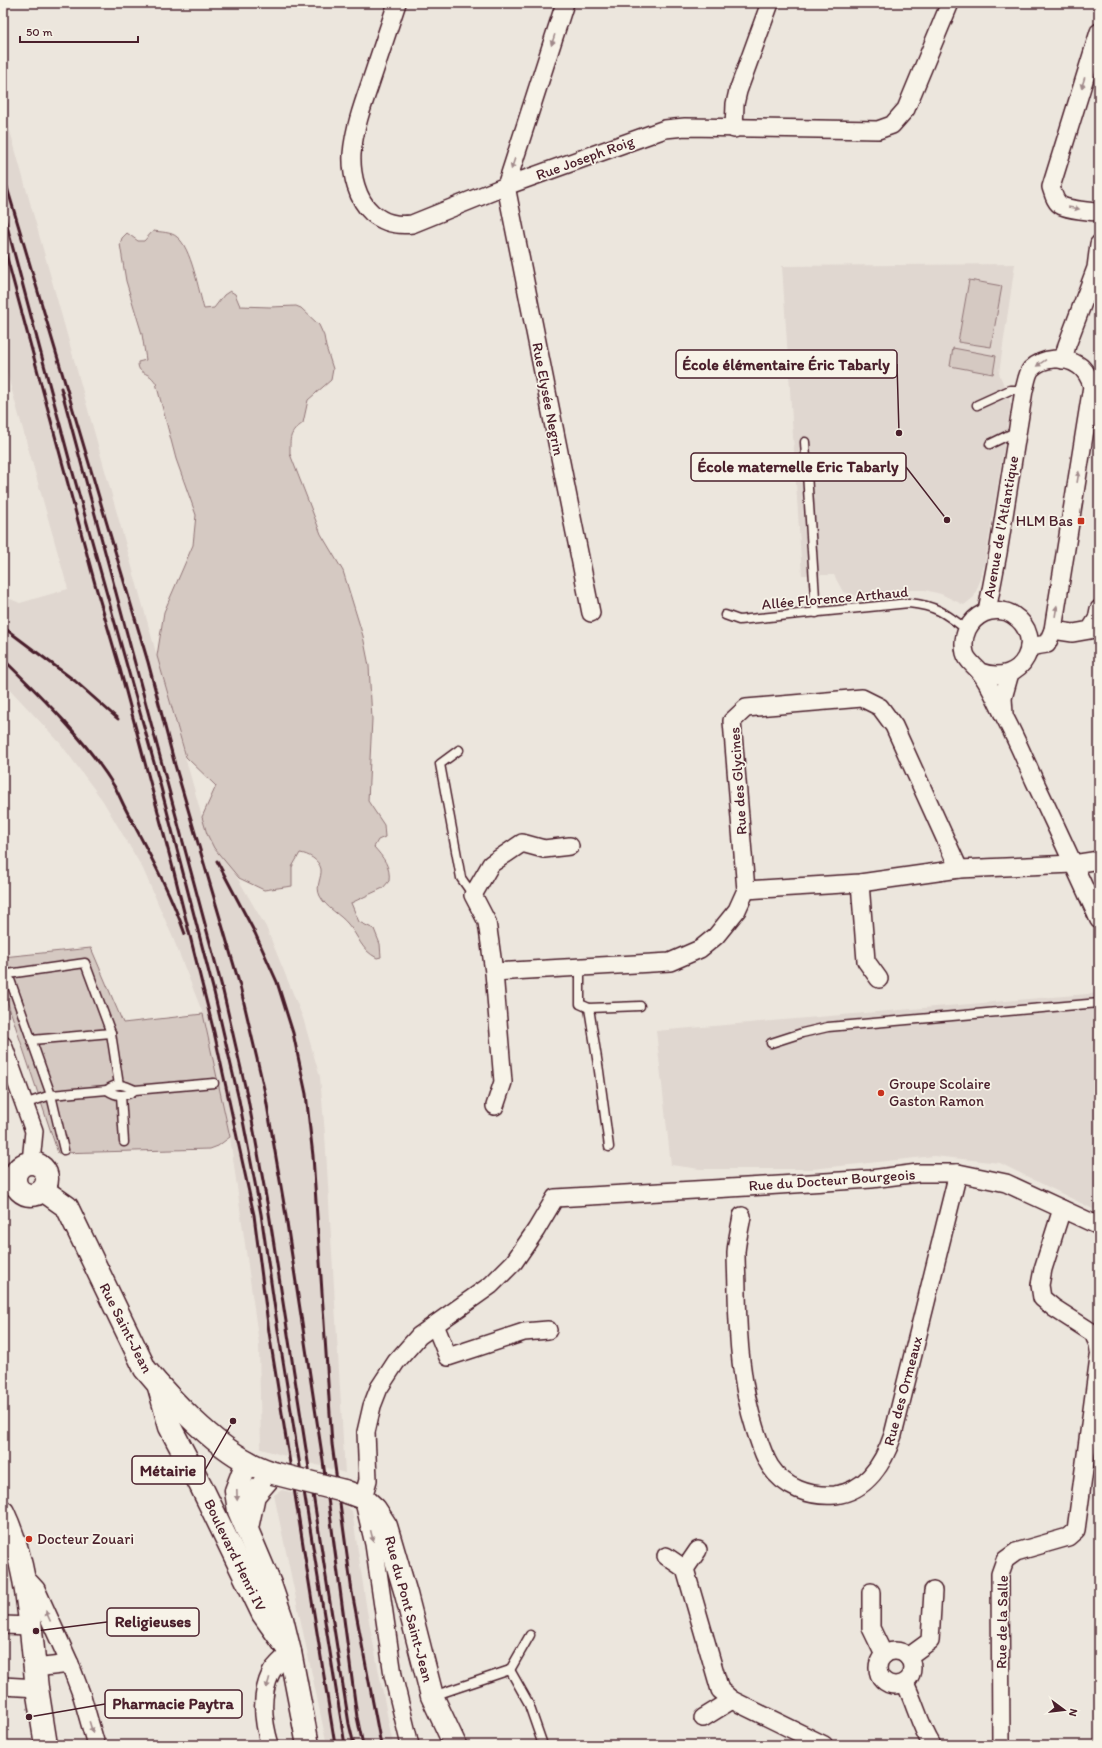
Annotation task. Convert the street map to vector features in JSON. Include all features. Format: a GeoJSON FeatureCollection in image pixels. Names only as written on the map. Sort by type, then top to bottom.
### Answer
{"type":"FeatureCollection","features":[{"type":"Feature","properties":{"kind":"street","name":"Rue Joseph Roig"},"geometry":{"type":"LineString","coordinates":[[397,3],[355,133],[352,156],[354,177],[360,199],[369,210],[379,218],[394,224],[403,225],[412,224],[506,186],[665,129],[685,127],[734,129],[878,130],[892,125],[906,109],[950,3]]}},
{"type":"Feature","properties":{"kind":"street"},"geometry":{"type":"LineString","coordinates":[[506,186],[566,3]]}},
{"type":"Feature","properties":{"kind":"street"},"geometry":{"type":"LineString","coordinates":[[734,129],[735,104],[738,91],[770,3]]}},
{"type":"Feature","properties":{"kind":"street"},"geometry":{"type":"LineString","coordinates":[[1099,32],[1051,187],[1054,197],[1061,206],[1089,212],[1099,212]]}},
{"type":"Feature","properties":{"kind":"street","name":"Rue Elysée Negrin"},"geometry":{"type":"LineString","coordinates":[[506,186],[591,613]]}},
{"type":"Feature","properties":{"kind":"street"},"geometry":{"type":"LineString","coordinates":[[1063,360],[1067,345],[1096,268],[1099,244]]}},
{"type":"Feature","properties":{"kind":"street","name":"Avenue de l'Atlantique"},"geometry":{"type":"LineString","coordinates":[[987,612],[1024,390],[1030,370],[1046,359],[1063,360],[1079,365],[1096,385],[1053,630],[1047,644],[1029,647]]}},
{"type":"Feature","properties":{"kind":"street"},"geometry":{"type":"LineString","coordinates":[[1053,630],[1073,633],[1095,633],[1099,609]]}},
{"type":"Feature","properties":{"kind":"street"},"geometry":{"type":"LineString","coordinates":[[980,672],[991,676],[1002,676],[1020,667],[1026,658],[1029,647],[1027,631],[1021,621],[1012,614],[1001,610],[987,612],[977,617],[967,630],[964,638],[965,654],[971,664],[980,672],[1004,714],[1099,920]]}},
{"type":"Feature","properties":{"kind":"street"},"geometry":{"type":"LineString","coordinates":[[1004,714],[1003,698],[1010,673]]}},
{"type":"Feature","properties":{"kind":"street","name":"Rue des Glycines"},"geometry":{"type":"LineString","coordinates":[[494,972],[670,962],[700,949],[716,936],[737,910],[746,890],[732,721],[746,708],[862,698],[880,707],[894,726],[959,869]]}},
{"type":"Feature","properties":{"kind":"street"},"geometry":{"type":"LineString","coordinates":[[495,1106],[503,1082],[494,972],[487,922],[473,895],[491,864],[522,844],[544,849],[570,846]]}},
{"type":"Feature","properties":{"kind":"street"},"geometry":{"type":"LineString","coordinates":[[746,890],[860,883],[959,869],[1073,864],[1099,860]]}},
{"type":"Feature","properties":{"kind":"street"},"geometry":{"type":"LineString","coordinates":[[860,883],[866,960],[879,978]]}},
{"type":"Feature","properties":{"kind":"street"},"geometry":{"type":"LineString","coordinates":[[3,1044],[34,1131],[31,1162]]}},
{"type":"Feature","properties":{"kind":"street"},"geometry":{"type":"LineString","coordinates":[[31,1162],[38,1164],[43,1168],[47,1174],[48,1180],[43,1190],[37,1194],[25,1194],[9,1176],[25,1164],[31,1162]]}},
{"type":"Feature","properties":{"kind":"street","name":"Rue du Docteur Bourgeois"},"geometry":{"type":"LineString","coordinates":[[435,1325],[491,1285],[514,1262],[536,1230],[555,1198],[871,1179],[918,1173],[958,1173],[1006,1183],[1099,1226]]}},
{"type":"Feature","properties":{"kind":"street","name":"Rue des Ormeaux"},"geometry":{"type":"LineString","coordinates":[[742,1216],[736,1251],[738,1334],[741,1370],[748,1408],[760,1444],[770,1466],[783,1480],[800,1491],[819,1496],[838,1494],[855,1488],[872,1476],[881,1464],[888,1449],[893,1435],[958,1173]]}},
{"type":"Feature","properties":{"kind":"street","name":"Rue Saint-Jean"},"geometry":{"type":"LineString","coordinates":[[43,1190],[54,1196],[67,1207],[133,1347],[145,1369],[159,1386],[220,1443],[247,1462],[273,1473],[354,1494]]}},
{"type":"Feature","properties":{"kind":"street"},"geometry":{"type":"LineString","coordinates":[[1062,1208],[1043,1268],[1040,1285],[1042,1298],[1054,1308],[1093,1333],[1098,1344],[1099,1351]]}},
{"type":"Feature","properties":{"kind":"street"},"geometry":{"type":"LineString","coordinates":[[410,1745],[393,1675],[374,1544],[354,1494],[368,1480],[366,1432],[374,1400],[379,1388],[396,1362],[419,1336],[435,1325],[448,1357],[524,1332],[548,1330]]}},
{"type":"Feature","properties":{"kind":"street","name":"Rue de la Salle"},"geometry":{"type":"LineString","coordinates":[[1001,1745],[1000,1574],[1005,1560],[1016,1552],[1068,1537],[1076,1530],[1099,1357]]}},
{"type":"Feature","properties":{"kind":"street","name":"Boulevard Henri IV"},"geometry":{"type":"LineString","coordinates":[[159,1386],[170,1427],[201,1486],[263,1614],[290,1652]]}},
{"type":"Feature","properties":{"kind":"street","name":"Boulevard Henri IV"},"geometry":{"type":"LineString","coordinates":[[247,1462],[236,1491],[239,1511],[270,1584],[282,1619],[308,1745]]}},
{"type":"Feature","properties":{"kind":"street","name":"Boulevard Henri IV"},"geometry":{"type":"LineString","coordinates":[[247,1528],[254,1495],[273,1473]]}},
{"type":"Feature","properties":{"kind":"street","name":"Rue du Pont Saint-Jean"},"geometry":{"type":"LineString","coordinates":[[354,1494],[375,1509],[386,1526],[406,1594],[432,1696],[455,1745]]}},
{"type":"Feature","properties":{"kind":"street"},"geometry":{"type":"LineString","coordinates":[[3,1512],[16,1547],[24,1576],[36,1679],[46,1745]]}},
{"type":"Feature","properties":{"kind":"street"},"geometry":{"type":"LineString","coordinates":[[685,1569],[698,1550]]}},
{"type":"Feature","properties":{"kind":"street"},"geometry":{"type":"LineString","coordinates":[[666,1556],[685,1569],[720,1690],[732,1700],[824,1745]]}},
{"type":"Feature","properties":{"kind":"street"},"geometry":{"type":"LineString","coordinates":[[24,1576],[36,1589],[70,1664],[82,1696],[96,1745]]}},
{"type":"Feature","properties":{"kind":"street"},"geometry":{"type":"LineString","coordinates":[[908,1657],[930,1641],[933,1591]]}},
{"type":"Feature","properties":{"kind":"street"},"geometry":{"type":"LineString","coordinates":[[870,1592],[872,1628],[884,1655]]}},
{"type":"Feature","properties":{"kind":"street"},"geometry":{"type":"LineString","coordinates":[[381,1599],[406,1594]]}},
{"type":"Feature","properties":{"kind":"street"},"geometry":{"type":"LineString","coordinates":[[3,1625],[31,1626]]}},
{"type":"Feature","properties":{"kind":"street"},"geometry":{"type":"LineString","coordinates":[[894,1651],[900,1652],[908,1657],[911,1662],[912,1670],[909,1678],[904,1683],[899,1685],[890,1685],[880,1678],[877,1666],[880,1659],[884,1655],[894,1651]]}},
{"type":"Feature","properties":{"kind":"street"},"geometry":{"type":"LineString","coordinates":[[268,1738],[263,1714],[267,1686],[272,1671],[290,1652]]}},
{"type":"Feature","properties":{"kind":"street"},"geometry":{"type":"LineString","coordinates":[[3,1686],[36,1679],[70,1664]]}},
{"type":"Feature","properties":{"kind":"street"},"geometry":{"type":"LineString","coordinates":[[904,1683],[913,1698],[924,1732],[932,1745]]}},
{"type":"Feature","properties":{"kind":"street"},"geometry":{"type":"LineString","coordinates":[[703,1718],[732,1700]]}},
{"type":"Feature","properties":{"kind":"lane"},"geometry":{"type":"LineString","coordinates":[[977,405],[1010,390],[1024,390]]}},
{"type":"Feature","properties":{"kind":"lane"},"geometry":{"type":"LineString","coordinates":[[990,444],[1018,431]]}},
{"type":"Feature","properties":{"kind":"lane"},"geometry":{"type":"LineString","coordinates":[[805,442],[816,613]]}},
{"type":"Feature","properties":{"kind":"lane","name":"Allée Florence Arthaud"},"geometry":{"type":"LineString","coordinates":[[725,615],[739,620],[909,603],[927,605],[945,613],[967,630]]}},
{"type":"Feature","properties":{"kind":"lane"},"geometry":{"type":"LineString","coordinates":[[459,750],[440,764],[461,878],[473,895]]}},
{"type":"Feature","properties":{"kind":"lane"},"geometry":{"type":"LineString","coordinates":[[64,1150],[50,1095],[8,974],[85,963],[111,1033],[119,1085]]}},
{"type":"Feature","properties":{"kind":"lane"},"geometry":{"type":"LineString","coordinates":[[580,967],[580,1004],[589,1008],[640,1006]]}},
{"type":"Feature","properties":{"kind":"lane"},"geometry":{"type":"LineString","coordinates":[[771,1044],[828,1027],[1099,1003]]}},
{"type":"Feature","properties":{"kind":"lane"},"geometry":{"type":"LineString","coordinates":[[589,1008],[609,1147]]}},
{"type":"Feature","properties":{"kind":"lane"},"geometry":{"type":"LineString","coordinates":[[32,1040],[111,1033]]}},
{"type":"Feature","properties":{"kind":"lane"},"geometry":{"type":"LineString","coordinates":[[107,1090],[116,1096],[125,1095],[136,1090],[214,1083]]}},
{"type":"Feature","properties":{"kind":"lane"},"geometry":{"type":"LineString","coordinates":[[24,1104],[50,1095],[107,1090],[115,1085],[123,1084],[136,1090]]}},
{"type":"Feature","properties":{"kind":"lane"},"geometry":{"type":"LineString","coordinates":[[121,1095],[124,1142]]}},
{"type":"Feature","properties":{"kind":"lane"},"geometry":{"type":"LineString","coordinates":[[432,1696],[510,1670],[530,1635]]}},
{"type":"Feature","properties":{"kind":"lane"},"geometry":{"type":"LineString","coordinates":[[510,1670],[528,1702],[543,1745]]}},
{"type":"Feature","properties":{"kind":"shaded area"},"geometry":{"type":"Polygon","coordinates":[[[3,106],[202,817],[266,927],[303,1018],[320,1077],[325,1134],[345,1473],[261,1449],[259,1344],[230,1137],[203,1014],[173,938],[143,869],[103,801],[60,743],[3,682],[3,596],[20,603],[68,589],[3,359],[3,106]]]}},
{"type":"Feature","properties":{"kind":"shaded area"},"geometry":{"type":"Polygon","coordinates":[[[153,231],[166,232],[175,235],[182,242],[197,281],[204,309],[214,308],[224,295],[230,291],[235,294],[240,306],[296,306],[301,308],[319,325],[324,336],[333,369],[331,380],[308,400],[303,423],[291,436],[290,454],[321,534],[343,571],[363,636],[369,666],[372,719],[368,801],[384,825],[385,837],[378,840],[374,847],[388,867],[389,881],[383,888],[351,903],[359,922],[374,929],[380,944],[381,957],[377,958],[367,951],[348,924],[329,907],[320,896],[318,885],[321,869],[313,858],[300,853],[292,867],[292,886],[264,890],[239,878],[214,848],[207,834],[202,817],[216,786],[186,757],[157,656],[164,612],[193,545],[196,515],[176,459],[156,383],[151,377],[139,369],[138,362],[146,360],[142,334],[126,281],[120,244],[122,238],[127,233],[138,241],[144,241],[153,231]]]}},
{"type":"Feature","properties":{"kind":"shaded area"},"geometry":{"type":"Polygon","coordinates":[[[1015,264],[999,373],[1011,404],[986,556],[981,578],[974,597],[964,605],[941,594],[925,590],[895,590],[859,596],[843,592],[834,575],[802,575],[782,266],[1015,264]]]}},
{"type":"Feature","properties":{"kind":"shaded area"},"geometry":{"type":"Polygon","coordinates":[[[969,280],[1002,286],[991,347],[958,342],[969,280]]]}},
{"type":"Feature","properties":{"kind":"shaded area"},"geometry":{"type":"Polygon","coordinates":[[[953,348],[996,356],[993,374],[950,366],[953,348]]]}},
{"type":"Feature","properties":{"kind":"shaded area"},"geometry":{"type":"Polygon","coordinates":[[[91,948],[123,1023],[203,1014],[230,1137],[218,1146],[210,1149],[58,1153],[3,989],[3,957],[91,948]]]}},
{"type":"Feature","properties":{"kind":"shaded area","name":"Groupe Scolaire Gaston Ramon"},"geometry":{"type":"Polygon","coordinates":[[[1099,993],[1099,1212],[1000,1163],[934,1156],[812,1169],[700,1169],[671,1165],[656,1031],[1099,993]]]}},
{"type":"Feature","properties":{"kind":"shaded area"},"geometry":{"type":"Polygon","coordinates":[[[282,1490],[345,1504],[352,1511],[367,1611],[393,1745],[327,1745],[274,1495],[282,1490]]]}},
{"type":"Feature","properties":{"kind":"railway"},"geometry":{"type":"LineString","coordinates":[[3,174],[148,662],[175,765],[240,986],[265,1093],[285,1210],[323,1461],[357,1717],[363,1745]]}},
{"type":"Feature","properties":{"kind":"railway"},"geometry":{"type":"LineString","coordinates":[[3,211],[71,466],[160,784],[214,992],[239,1100],[261,1214],[278,1330],[345,1745]]}},
{"type":"Feature","properties":{"kind":"railway"},"geometry":{"type":"LineString","coordinates":[[3,243],[95,584],[120,669],[174,872],[214,1032],[254,1215],[269,1332],[335,1745]]}},
{"type":"Feature","properties":{"kind":"railway"},"geometry":{"type":"LineString","coordinates":[[61,388],[223,991],[248,1099],[269,1213],[349,1724],[354,1745]]}},
{"type":"Feature","properties":{"kind":"railway"},"geometry":{"type":"LineString","coordinates":[[3,627],[75,681],[118,719]]}},
{"type":"Feature","properties":{"kind":"railway"},"geometry":{"type":"LineString","coordinates":[[3,659],[78,737],[92,754],[116,789],[160,876],[185,934]]}},
{"type":"Feature","properties":{"kind":"railway"},"geometry":{"type":"LineString","coordinates":[[217,861],[255,933],[277,982],[293,1033],[306,1094],[313,1156],[332,1444],[352,1592],[381,1745]]}},
{"type":"Feature","properties":{"kind":"place","name":"École élémentaire Éric Tabarly"},"geometry":{"type":"Point","coordinates":[899,433]}},
{"type":"Feature","properties":{"kind":"place","name":"École maternelle Eric Tabarly"},"geometry":{"type":"Point","coordinates":[947,520]}},
{"type":"Feature","properties":{"kind":"place","name":"HLM Bas"},"geometry":{"type":"Point","coordinates":[1081,521]}},
{"type":"Feature","properties":{"kind":"place","name":"Groupe Scolaire Gaston Ramon"},"geometry":{"type":"Point","coordinates":[881,1093]}},
{"type":"Feature","properties":{"kind":"place","name":"Métairie"},"geometry":{"type":"Point","coordinates":[233,1421]}},
{"type":"Feature","properties":{"kind":"place","name":"Docteur Zouari"},"geometry":{"type":"Point","coordinates":[29,1539]}},
{"type":"Feature","properties":{"kind":"place","name":"Religieuses"},"geometry":{"type":"Point","coordinates":[36,1631]}},
{"type":"Feature","properties":{"kind":"place","name":"Pharmacie Paytra"},"geometry":{"type":"Point","coordinates":[29,1717]}}]}
